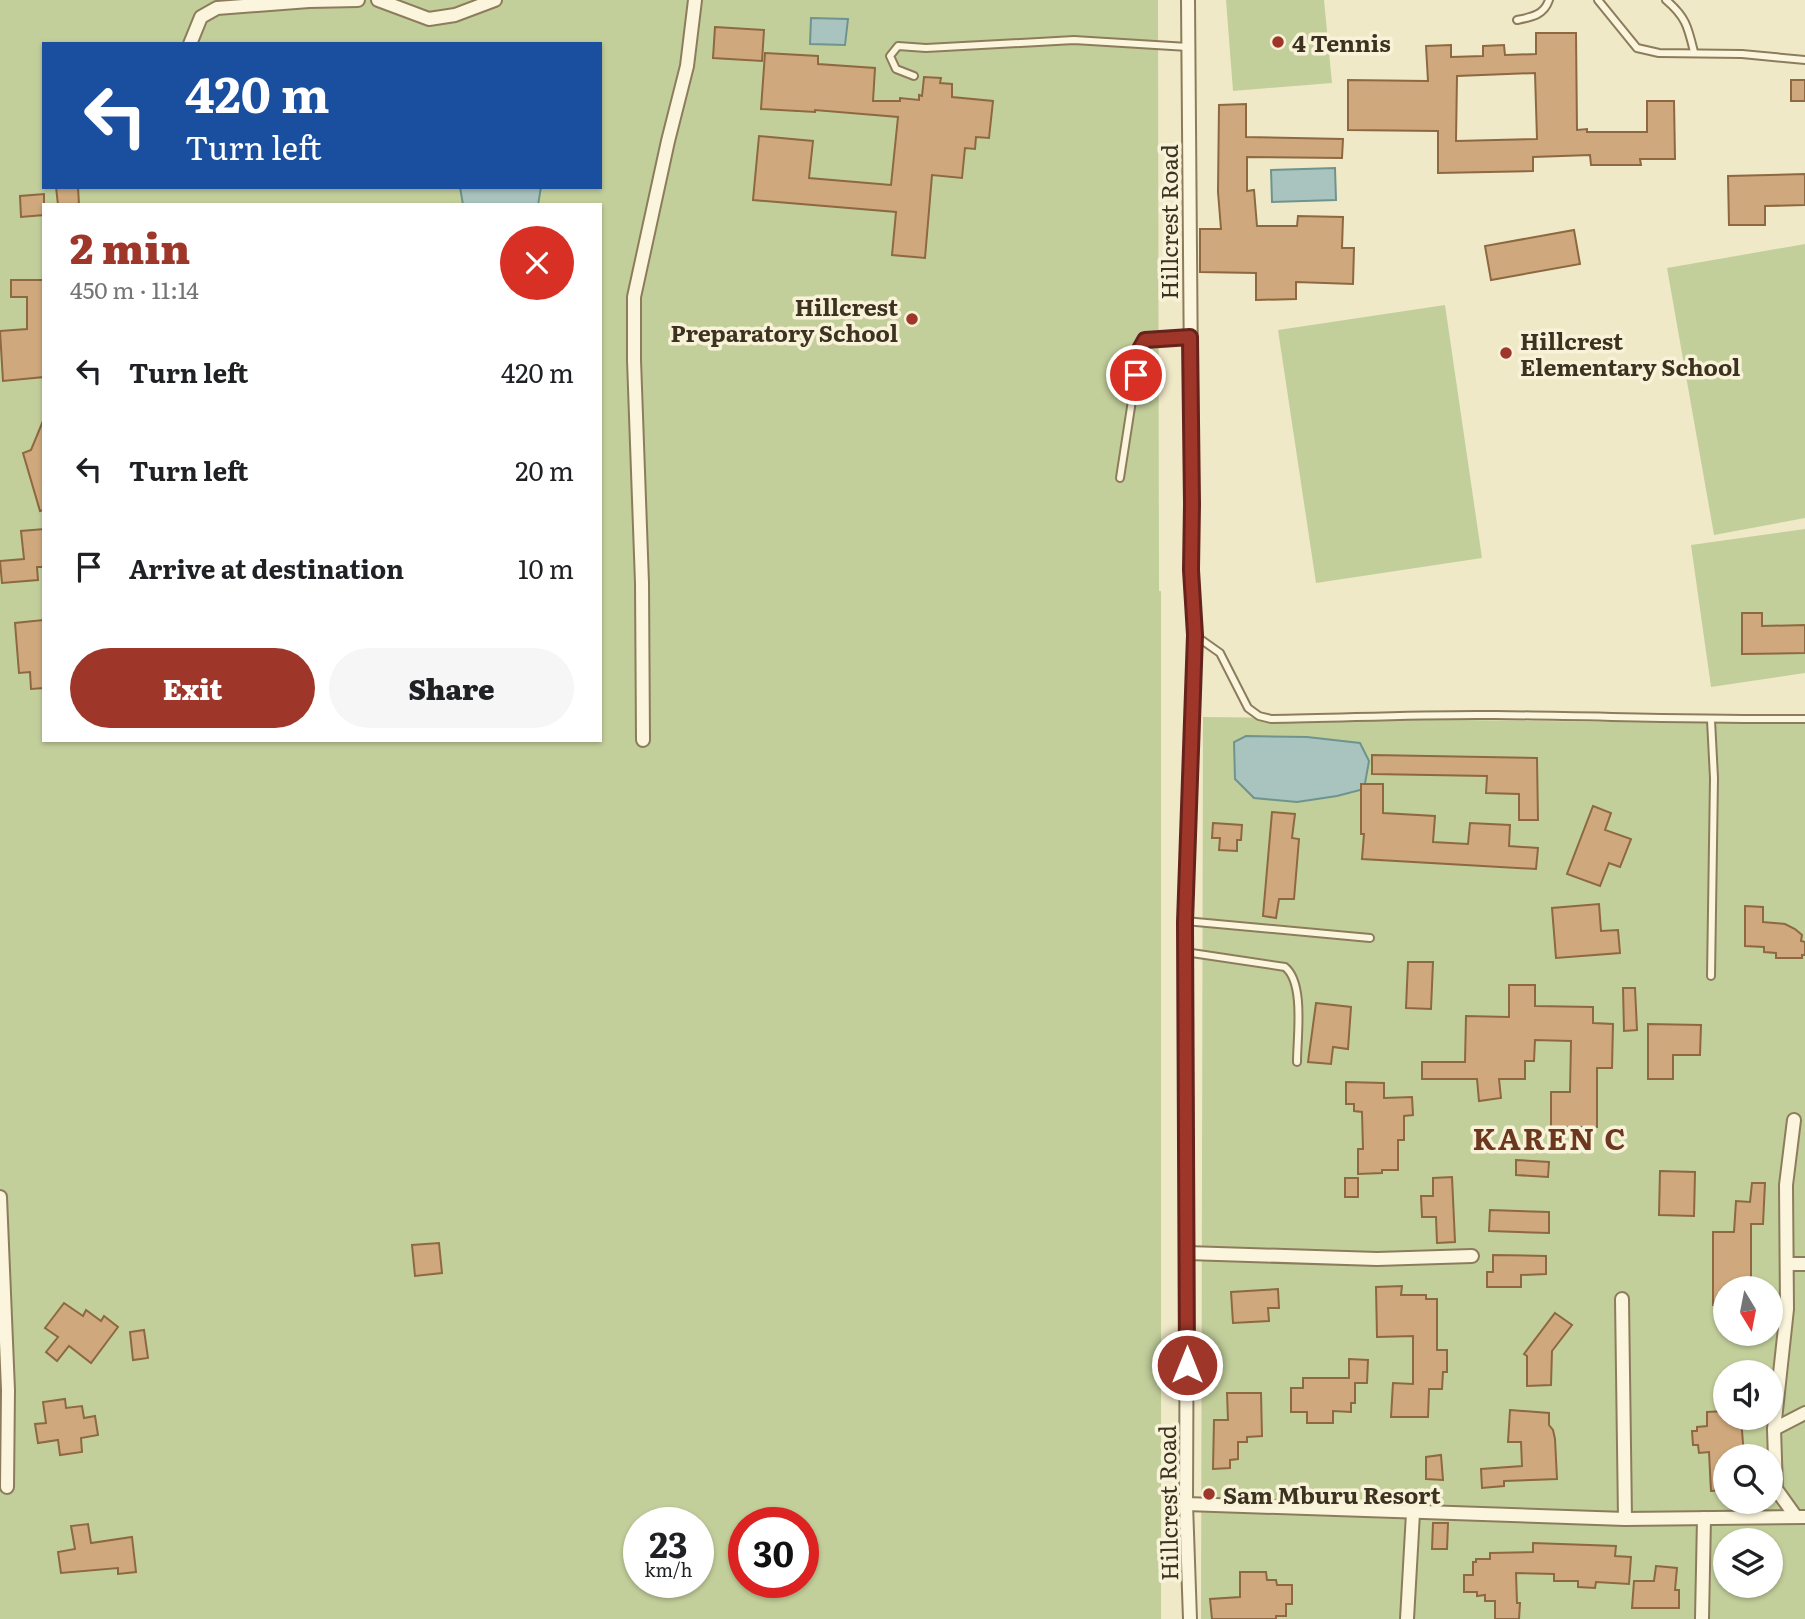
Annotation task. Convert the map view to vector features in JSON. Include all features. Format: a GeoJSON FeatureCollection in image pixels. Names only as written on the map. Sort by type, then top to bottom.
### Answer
{"type":"FeatureCollection","features":[{"type":"Feature","properties":{"kind":"street"},"geometry":{"type":"LineString","coordinates":[[191,42],[201,17],[217,8],[358,0]]}},
{"type":"Feature","properties":{"kind":"street"},"geometry":{"type":"LineString","coordinates":[[378,0],[429,19],[455,15],[495,0]]}},
{"type":"Feature","properties":{"kind":"street"},"geometry":{"type":"LineString","coordinates":[[643,740],[642,583],[634,297],[687,66],[695,0]]}},
{"type":"Feature","properties":{"kind":"street","name":"Hillcrest Road"},"geometry":{"type":"LineString","coordinates":[[1188,0],[1191,570],[1195,635],[1185,922],[1186,1504],[1190,1619]]}},
{"type":"Feature","properties":{"kind":"street"},"geometry":{"type":"LineString","coordinates":[[1781,1360],[1787,1309],[1786,1185],[1794,1120]]}},
{"type":"Feature","properties":{"kind":"street"},"geometry":{"type":"LineString","coordinates":[[0,1197],[8,1390],[6,1487]]}},
{"type":"Feature","properties":{"kind":"street"},"geometry":{"type":"LineString","coordinates":[[1187,1253],[1377,1259],[1472,1256]]}},
{"type":"Feature","properties":{"kind":"street"},"geometry":{"type":"LineString","coordinates":[[1788,1264],[1805,1264]]}},
{"type":"Feature","properties":{"kind":"street"},"geometry":{"type":"LineString","coordinates":[[1622,1299],[1625,1519]]}},
{"type":"Feature","properties":{"kind":"street"},"geometry":{"type":"LineString","coordinates":[[1783,1424],[1805,1413]]}},
{"type":"Feature","properties":{"kind":"street"},"geometry":{"type":"LineString","coordinates":[[1774,1430],[1776,1489],[1800,1517]]}},
{"type":"Feature","properties":{"kind":"street"},"geometry":{"type":"LineString","coordinates":[[1186,1504],[1625,1519],[1800,1517]]}},
{"type":"Feature","properties":{"kind":"street"},"geometry":{"type":"LineString","coordinates":[[1407,1619],[1413,1513]]}},
{"type":"Feature","properties":{"kind":"street"},"geometry":{"type":"LineString","coordinates":[[1702,1619],[1704,1518]]}},
{"type":"Feature","properties":{"kind":"lane"},"geometry":{"type":"LineString","coordinates":[[1517,20],[1533,17],[1544,11],[1549,0]]}},
{"type":"Feature","properties":{"kind":"lane"},"geometry":{"type":"LineString","coordinates":[[1598,0],[1637,48],[1659,53],[1694,52],[1805,60]]}},
{"type":"Feature","properties":{"kind":"lane"},"geometry":{"type":"LineString","coordinates":[[1666,0],[1679,11],[1688,24],[1694,52]]}},
{"type":"Feature","properties":{"kind":"lane"},"geometry":{"type":"LineString","coordinates":[[914,76],[896,69],[890,56],[898,46],[926,48],[1074,40],[1188,47]]}},
{"type":"Feature","properties":{"kind":"lane"},"geometry":{"type":"LineString","coordinates":[[1120,478],[1140,349],[1145,340],[1190,337]]}},
{"type":"Feature","properties":{"kind":"lane"},"geometry":{"type":"LineString","coordinates":[[1195,635],[1220,653],[1248,708],[1259,716],[1271,719],[1491,715],[1676,717],[1711,720],[1805,719]]}},
{"type":"Feature","properties":{"kind":"lane"},"geometry":{"type":"LineString","coordinates":[[1711,720],[1714,778],[1711,976]]}},
{"type":"Feature","properties":{"kind":"lane"},"geometry":{"type":"LineString","coordinates":[[1185,922],[1370,939]]}},
{"type":"Feature","properties":{"kind":"lane"},"geometry":{"type":"LineString","coordinates":[[1185,952],[1285,967],[1292,972],[1297,985],[1297,1062]]}},
{"type":"Feature","properties":{"kind":"green space"},"geometry":{"type":"Polygon","coordinates":[[[0,0],[1158,0],[1161,1619],[0,1619],[0,0]]]}},
{"type":"Feature","properties":{"kind":"green space","name":"4 Tennis"},"geometry":{"type":"Polygon","coordinates":[[[1226,0],[1324,0],[1332,83],[1233,91],[1226,0]]]}},
{"type":"Feature","properties":{"kind":"green space"},"geometry":{"type":"Polygon","coordinates":[[[1805,244],[1805,518],[1714,535],[1667,268],[1805,244]]]}},
{"type":"Feature","properties":{"kind":"green space"},"geometry":{"type":"Polygon","coordinates":[[[1445,305],[1482,558],[1316,583],[1278,330],[1445,305]]]}},
{"type":"Feature","properties":{"kind":"green space"},"geometry":{"type":"Polygon","coordinates":[[[1805,529],[1805,673],[1711,687],[1691,545],[1805,529]]]}},
{"type":"Feature","properties":{"kind":"green space"},"geometry":{"type":"Polygon","coordinates":[[[1203,717],[1805,724],[1805,1619],[1201,1619],[1203,717]]]}},
{"type":"Feature","properties":{"kind":"water"},"geometry":{"type":"Polygon","coordinates":[[[811,18],[848,19],[845,45],[810,44],[811,18]]]}},
{"type":"Feature","properties":{"kind":"water"},"geometry":{"type":"Polygon","coordinates":[[[1335,168],[1336,200],[1272,202],[1271,170],[1335,168]]]}},
{"type":"Feature","properties":{"kind":"water"},"geometry":{"type":"Polygon","coordinates":[[[460,189],[541,189],[538,203],[463,203],[460,189]]]}},
{"type":"Feature","properties":{"kind":"water"},"geometry":{"type":"Polygon","coordinates":[[[1246,736],[1307,737],[1360,743],[1369,761],[1364,789],[1297,802],[1254,798],[1235,779],[1234,742],[1246,736]]]}},
{"type":"Feature","properties":{"kind":"building"},"geometry":{"type":"Polygon","coordinates":[[[715,27],[764,30],[762,61],[713,58],[715,27]]]}},
{"type":"Feature","properties":{"kind":"building"},"geometry":{"type":"Polygon","coordinates":[[[1536,33],[1576,33],[1577,130],[1647,132],[1647,101],[1674,101],[1675,159],[1640,159],[1641,165],[1591,165],[1590,155],[1533,157],[1533,171],[1438,173],[1438,131],[1348,130],[1348,80],[1428,81],[1426,46],[1451,45],[1451,57],[1483,56],[1483,46],[1504,45],[1505,55],[1536,54],[1536,33]],[[1535,73],[1457,76],[1456,141],[1537,139],[1535,73]]]}},
{"type":"Feature","properties":{"kind":"building"},"geometry":{"type":"Polygon","coordinates":[[[765,53],[818,56],[818,64],[875,68],[873,101],[900,101],[900,98],[919,100],[924,77],[941,78],[940,83],[952,84],[952,97],[993,101],[989,138],[976,137],[975,149],[965,148],[962,178],[932,175],[925,258],[892,255],[896,212],[753,200],[759,136],[813,141],[809,178],[891,185],[898,117],[815,110],[761,109],[765,53]]]}},
{"type":"Feature","properties":{"kind":"building"},"geometry":{"type":"Polygon","coordinates":[[[1791,80],[1805,80],[1805,101],[1791,101],[1791,80]]]}},
{"type":"Feature","properties":{"kind":"building"},"geometry":{"type":"Polygon","coordinates":[[[1246,104],[1246,137],[1343,139],[1342,158],[1247,157],[1247,191],[1254,190],[1257,226],[1297,226],[1298,216],[1343,217],[1342,248],[1354,248],[1353,284],[1296,282],[1296,299],[1256,300],[1256,273],[1200,272],[1200,229],[1221,229],[1218,192],[1219,105],[1246,104]]]}},
{"type":"Feature","properties":{"kind":"building"},"geometry":{"type":"Polygon","coordinates":[[[1805,174],[1805,205],[1765,206],[1765,225],[1729,225],[1728,176],[1805,174]]]}},
{"type":"Feature","properties":{"kind":"building"},"geometry":{"type":"Polygon","coordinates":[[[56,189],[78,189],[79,203],[58,203],[56,189]]]}},
{"type":"Feature","properties":{"kind":"building"},"geometry":{"type":"Polygon","coordinates":[[[44,194],[42,215],[21,217],[20,196],[44,194]]]}},
{"type":"Feature","properties":{"kind":"building"},"geometry":{"type":"Polygon","coordinates":[[[1574,230],[1580,264],[1491,280],[1485,246],[1574,230]]]}},
{"type":"Feature","properties":{"kind":"building"},"geometry":{"type":"Polygon","coordinates":[[[11,280],[42,280],[42,377],[3,381],[0,331],[27,329],[27,297],[11,297],[11,280]]]}},
{"type":"Feature","properties":{"kind":"building"},"geometry":{"type":"Polygon","coordinates":[[[42,423],[40,511],[23,453],[31,450],[42,423]]]}},
{"type":"Feature","properties":{"kind":"building"},"geometry":{"type":"Polygon","coordinates":[[[42,529],[42,567],[37,567],[38,580],[2,583],[0,561],[24,559],[21,531],[42,529]]]}},
{"type":"Feature","properties":{"kind":"building"},"geometry":{"type":"Polygon","coordinates":[[[1742,613],[1762,613],[1762,626],[1805,625],[1805,653],[1742,654],[1742,613]]]}},
{"type":"Feature","properties":{"kind":"building"},"geometry":{"type":"Polygon","coordinates":[[[42,620],[42,688],[31,689],[30,672],[19,673],[15,623],[42,620]]]}},
{"type":"Feature","properties":{"kind":"building"},"geometry":{"type":"Polygon","coordinates":[[[1372,755],[1537,758],[1538,820],[1519,820],[1519,794],[1486,793],[1487,776],[1372,774],[1372,755]]]}},
{"type":"Feature","properties":{"kind":"building"},"geometry":{"type":"Polygon","coordinates":[[[1361,784],[1383,784],[1383,813],[1435,816],[1433,842],[1468,844],[1470,823],[1510,825],[1509,846],[1538,848],[1536,869],[1362,859],[1364,834],[1361,834],[1361,784]]]}},
{"type":"Feature","properties":{"kind":"building"},"geometry":{"type":"Polygon","coordinates":[[[1593,806],[1611,813],[1605,830],[1631,839],[1620,867],[1609,863],[1600,886],[1567,874],[1593,806]]]}},
{"type":"Feature","properties":{"kind":"building"},"geometry":{"type":"Polygon","coordinates":[[[1272,812],[1295,814],[1292,838],[1299,839],[1294,899],[1279,899],[1276,918],[1263,916],[1272,812]]]}},
{"type":"Feature","properties":{"kind":"building"},"geometry":{"type":"Polygon","coordinates":[[[1213,823],[1242,825],[1237,851],[1219,850],[1220,838],[1212,838],[1213,823]]]}},
{"type":"Feature","properties":{"kind":"building"},"geometry":{"type":"Polygon","coordinates":[[[1599,904],[1601,931],[1618,930],[1620,953],[1556,958],[1552,908],[1599,904]]]}},
{"type":"Feature","properties":{"kind":"building"},"geometry":{"type":"Polygon","coordinates":[[[1745,906],[1763,907],[1763,922],[1785,924],[1795,929],[1802,935],[1801,941],[1805,942],[1805,955],[1802,955],[1802,958],[1776,958],[1776,953],[1764,952],[1764,947],[1745,946],[1745,906]]]}},
{"type":"Feature","properties":{"kind":"building"},"geometry":{"type":"Polygon","coordinates":[[[1408,962],[1433,962],[1431,1009],[1406,1008],[1408,962]]]}},
{"type":"Feature","properties":{"kind":"building"},"geometry":{"type":"Polygon","coordinates":[[[1509,985],[1535,985],[1535,1006],[1593,1007],[1593,1023],[1613,1024],[1612,1068],[1597,1068],[1597,1127],[1551,1127],[1551,1092],[1570,1092],[1571,1041],[1535,1040],[1534,1061],[1525,1061],[1525,1079],[1499,1079],[1501,1098],[1479,1101],[1477,1079],[1422,1079],[1422,1062],[1465,1062],[1466,1016],[1509,1017],[1509,985]]]}},
{"type":"Feature","properties":{"kind":"building"},"geometry":{"type":"Polygon","coordinates":[[[1623,988],[1635,988],[1637,1030],[1624,1031],[1623,988]]]}},
{"type":"Feature","properties":{"kind":"building"},"geometry":{"type":"Polygon","coordinates":[[[1316,1003],[1351,1007],[1348,1049],[1333,1047],[1331,1064],[1308,1062],[1316,1003]]]}},
{"type":"Feature","properties":{"kind":"building"},"geometry":{"type":"Polygon","coordinates":[[[1648,1024],[1701,1025],[1700,1055],[1673,1055],[1673,1079],[1648,1079],[1648,1024]]]}},
{"type":"Feature","properties":{"kind":"building"},"geometry":{"type":"Polygon","coordinates":[[[1346,1082],[1384,1083],[1384,1098],[1412,1097],[1413,1115],[1404,1116],[1404,1140],[1398,1140],[1398,1170],[1358,1174],[1358,1149],[1363,1149],[1362,1112],[1354,1111],[1354,1104],[1346,1104],[1346,1082]]]}},
{"type":"Feature","properties":{"kind":"building"},"geometry":{"type":"Polygon","coordinates":[[[1516,1160],[1549,1162],[1548,1177],[1516,1175],[1516,1160]]]}},
{"type":"Feature","properties":{"kind":"building"},"geometry":{"type":"Polygon","coordinates":[[[1660,1171],[1695,1172],[1694,1216],[1659,1215],[1660,1171]]]}},
{"type":"Feature","properties":{"kind":"building"},"geometry":{"type":"Polygon","coordinates":[[[1452,1177],[1455,1242],[1437,1243],[1436,1217],[1422,1217],[1421,1196],[1433,1196],[1433,1178],[1452,1177]]]}},
{"type":"Feature","properties":{"kind":"building"},"geometry":{"type":"Polygon","coordinates":[[[1345,1178],[1358,1178],[1358,1197],[1345,1197],[1345,1178]]]}},
{"type":"Feature","properties":{"kind":"building"},"geometry":{"type":"Polygon","coordinates":[[[1752,1183],[1765,1183],[1763,1224],[1751,1224],[1751,1276],[1713,1276],[1713,1232],[1734,1232],[1736,1201],[1750,1202],[1752,1183]]]}},
{"type":"Feature","properties":{"kind":"building"},"geometry":{"type":"Polygon","coordinates":[[[1490,1210],[1549,1212],[1549,1233],[1489,1231],[1490,1210]]]}},
{"type":"Feature","properties":{"kind":"building"},"geometry":{"type":"Polygon","coordinates":[[[439,1243],[442,1273],[415,1276],[412,1245],[439,1243]]]}},
{"type":"Feature","properties":{"kind":"building"},"geometry":{"type":"Polygon","coordinates":[[[1493,1255],[1546,1256],[1546,1274],[1521,1275],[1521,1287],[1487,1287],[1487,1272],[1493,1272],[1493,1255]]]}},
{"type":"Feature","properties":{"kind":"building"},"geometry":{"type":"Polygon","coordinates":[[[1402,1286],[1401,1295],[1426,1295],[1426,1299],[1437,1299],[1437,1350],[1447,1350],[1447,1372],[1443,1372],[1442,1389],[1429,1389],[1428,1417],[1391,1417],[1393,1383],[1413,1384],[1413,1336],[1377,1337],[1376,1287],[1402,1286]]]}},
{"type":"Feature","properties":{"kind":"building"},"geometry":{"type":"Polygon","coordinates":[[[1278,1289],[1279,1308],[1268,1308],[1269,1321],[1233,1323],[1231,1292],[1278,1289]]]}},
{"type":"Feature","properties":{"kind":"building"},"geometry":{"type":"Polygon","coordinates":[[[64,1303],[83,1316],[86,1310],[101,1321],[104,1316],[118,1327],[91,1363],[69,1346],[57,1361],[46,1352],[58,1337],[45,1328],[64,1303]]]}},
{"type":"Feature","properties":{"kind":"building"},"geometry":{"type":"Polygon","coordinates":[[[1555,1313],[1572,1325],[1552,1351],[1551,1385],[1527,1386],[1527,1356],[1524,1354],[1555,1313]]]}},
{"type":"Feature","properties":{"kind":"building"},"geometry":{"type":"Polygon","coordinates":[[[144,1330],[148,1358],[133,1360],[130,1332],[144,1330]]]}},
{"type":"Feature","properties":{"kind":"building"},"geometry":{"type":"Polygon","coordinates":[[[1349,1359],[1368,1360],[1367,1383],[1355,1383],[1355,1403],[1351,1403],[1351,1412],[1333,1411],[1333,1423],[1307,1423],[1307,1412],[1291,1412],[1291,1388],[1303,1388],[1303,1378],[1349,1378],[1349,1359]]]}},
{"type":"Feature","properties":{"kind":"building"},"geometry":{"type":"Polygon","coordinates":[[[1227,1393],[1261,1393],[1262,1436],[1247,1437],[1247,1442],[1238,1442],[1238,1459],[1230,1460],[1230,1468],[1213,1469],[1214,1420],[1228,1420],[1227,1393]]]}},
{"type":"Feature","properties":{"kind":"building"},"geometry":{"type":"Polygon","coordinates":[[[65,1399],[66,1408],[82,1406],[84,1418],[95,1416],[98,1435],[81,1438],[82,1452],[60,1455],[58,1440],[38,1443],[35,1424],[46,1423],[43,1402],[65,1399]]]}},
{"type":"Feature","properties":{"kind":"building"},"geometry":{"type":"Polygon","coordinates":[[[1510,1410],[1549,1413],[1549,1425],[1555,1439],[1557,1479],[1504,1481],[1504,1486],[1482,1488],[1481,1469],[1522,1466],[1521,1442],[1508,1442],[1510,1410]]]}},
{"type":"Feature","properties":{"kind":"building"},"geometry":{"type":"Polygon","coordinates":[[[1707,1412],[1713,1412],[1713,1430],[1742,1430],[1743,1444],[1713,1444],[1711,1491],[1709,1452],[1699,1453],[1698,1445],[1693,1445],[1692,1431],[1697,1431],[1697,1427],[1707,1426],[1707,1412]]]}},
{"type":"Feature","properties":{"kind":"building"},"geometry":{"type":"Polygon","coordinates":[[[1441,1455],[1443,1480],[1426,1479],[1426,1457],[1441,1455]]]}},
{"type":"Feature","properties":{"kind":"building"},"geometry":{"type":"Polygon","coordinates":[[[1433,1523],[1448,1523],[1447,1549],[1432,1549],[1433,1523]]]}},
{"type":"Feature","properties":{"kind":"building"},"geometry":{"type":"Polygon","coordinates":[[[88,1524],[91,1543],[132,1537],[136,1572],[118,1574],[118,1568],[61,1573],[58,1552],[75,1549],[71,1526],[88,1524]]]}},
{"type":"Feature","properties":{"kind":"building"},"geometry":{"type":"Polygon","coordinates":[[[1533,1543],[1616,1546],[1615,1556],[1631,1557],[1629,1584],[1596,1582],[1595,1588],[1578,1587],[1578,1581],[1554,1581],[1554,1574],[1516,1573],[1519,1619],[1495,1619],[1495,1601],[1485,1601],[1485,1595],[1477,1596],[1477,1592],[1464,1592],[1464,1575],[1473,1575],[1473,1562],[1476,1562],[1476,1559],[1490,1559],[1490,1553],[1533,1552],[1533,1543]]]}},
{"type":"Feature","properties":{"kind":"building"},"geometry":{"type":"Polygon","coordinates":[[[1656,1566],[1677,1568],[1675,1590],[1679,1590],[1679,1608],[1632,1608],[1634,1581],[1654,1581],[1656,1566]]]}},
{"type":"Feature","properties":{"kind":"building"},"geometry":{"type":"Polygon","coordinates":[[[1240,1572],[1266,1572],[1267,1580],[1276,1580],[1277,1585],[1292,1585],[1292,1604],[1286,1604],[1286,1616],[1276,1616],[1276,1619],[1212,1619],[1210,1599],[1240,1597],[1240,1572]]]}},
{"type":"Feature","properties":{"kind":"place","name":"4 Tennis"},"geometry":{"type":"Point","coordinates":[1278,42]}},
{"type":"Feature","properties":{"kind":"place","name":"Hillcrest Preparatory School"},"geometry":{"type":"Point","coordinates":[912,319]}},
{"type":"Feature","properties":{"kind":"place","name":"Hillcrest Elementary School"},"geometry":{"type":"Point","coordinates":[1506,353]}},
{"type":"Feature","properties":{"kind":"place","name":"Sam Mburu Resort"},"geometry":{"type":"Point","coordinates":[1209,1494]}},
{"type":"Feature","properties":{"kind":"district","name":"KAREN C"},"geometry":{"type":"Point","coordinates":[1550,1137]}},
{"type":"Feature","properties":{"kind":"route"},"geometry":{"type":"LineString","coordinates":[[1136,375],[1140,349],[1145,340],[1190,337],[1191,570],[1195,635],[1185,922],[1187,1365]]}}]}
